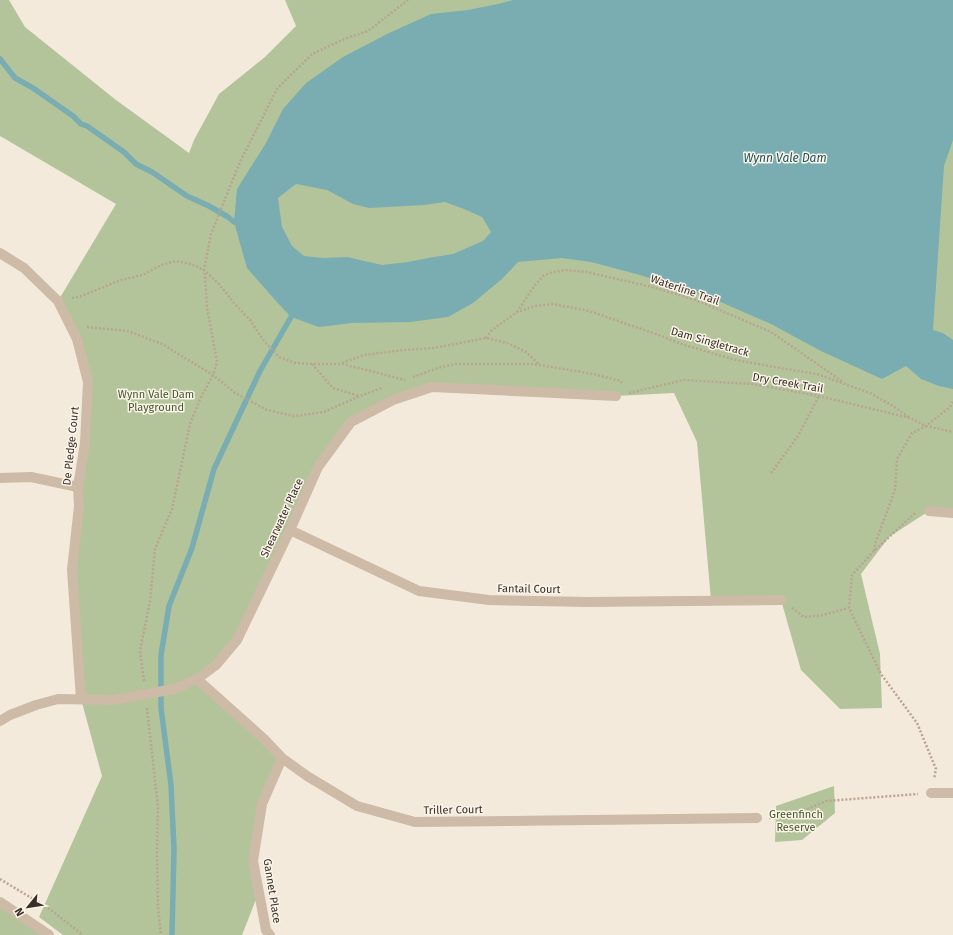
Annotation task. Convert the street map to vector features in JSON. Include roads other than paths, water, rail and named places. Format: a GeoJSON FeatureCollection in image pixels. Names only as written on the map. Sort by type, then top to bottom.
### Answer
{"type":"FeatureCollection","features":[{"type":"Feature","properties":{"kind":"street","name":"De Pledge Court"},"geometry":{"type":"LineString","coordinates":[[0,254],[24,268],[58,300],[77,339],[88,382],[85,444],[78,487],[79,506],[72,570],[81,699]]}},
{"type":"Feature","properties":{"kind":"street","name":"Shearwater Place"},"geometry":{"type":"LineString","coordinates":[[0,721],[36,704],[58,699],[113,700],[174,690],[197,679],[216,665],[237,640],[290,530],[318,467],[351,422],[392,400],[432,387],[616,396]]}},
{"type":"Feature","properties":{"kind":"street"},"geometry":{"type":"LineString","coordinates":[[0,478],[31,477],[78,487]]}},
{"type":"Feature","properties":{"kind":"street"},"geometry":{"type":"LineString","coordinates":[[929,511],[953,513]]}},
{"type":"Feature","properties":{"kind":"street","name":"Fantail Court"},"geometry":{"type":"LineString","coordinates":[[290,530],[419,591],[489,600],[588,602],[781,600]]}},
{"type":"Feature","properties":{"kind":"street","name":"Triller Court"},"geometry":{"type":"LineString","coordinates":[[197,679],[264,739],[282,758],[307,776],[357,806],[415,822],[757,818]]}},
{"type":"Feature","properties":{"kind":"street","name":"Gannet Place"},"geometry":{"type":"LineString","coordinates":[[270,935],[266,930],[253,861],[262,804],[282,758]]}},
{"type":"Feature","properties":{"kind":"street"},"geometry":{"type":"LineString","coordinates":[[931,793],[953,793]]}},
{"type":"Feature","properties":{"kind":"street"},"geometry":{"type":"LineString","coordinates":[[0,902],[49,935]]}},
{"type":"Feature","properties":{"kind":"water","name":"Wynn Vale Dam"},"geometry":{"type":"Polygon","coordinates":[[[513,0],[953,0],[953,140],[944,166],[933,330],[943,333],[953,340],[953,389],[939,386],[921,379],[906,366],[882,379],[821,351],[771,324],[707,296],[640,275],[591,262],[562,258],[518,262],[503,278],[473,303],[448,317],[410,322],[352,323],[319,327],[291,317],[247,268],[234,222],[237,189],[266,143],[283,109],[306,83],[343,57],[387,34],[431,14],[468,10],[513,0]],[[296,184],[278,198],[282,227],[292,246],[304,256],[324,258],[347,257],[382,265],[408,262],[453,254],[483,241],[491,232],[482,217],[445,202],[424,205],[369,208],[353,204],[327,190],[296,184]]]}},
{"type":"Feature","properties":{"kind":"waterway"},"geometry":{"type":"LineString","coordinates":[[0,59],[15,78],[33,88],[73,116],[81,124],[87,126],[124,152],[136,164],[152,172],[187,196],[209,206],[234,222]]}},
{"type":"Feature","properties":{"kind":"waterway"},"geometry":{"type":"LineString","coordinates":[[172,935],[174,849],[171,785],[161,708],[161,655],[169,606],[192,548],[214,469],[260,371],[291,317]]}},
{"type":"Feature","properties":{"kind":"park label","name":"Wynn Vale Dam Playground"},"geometry":{"type":"Point","coordinates":[156,400]}},
{"type":"Feature","properties":{"kind":"park label","name":"Greenfinch Reserve"},"geometry":{"type":"Point","coordinates":[796,820]}}]}
